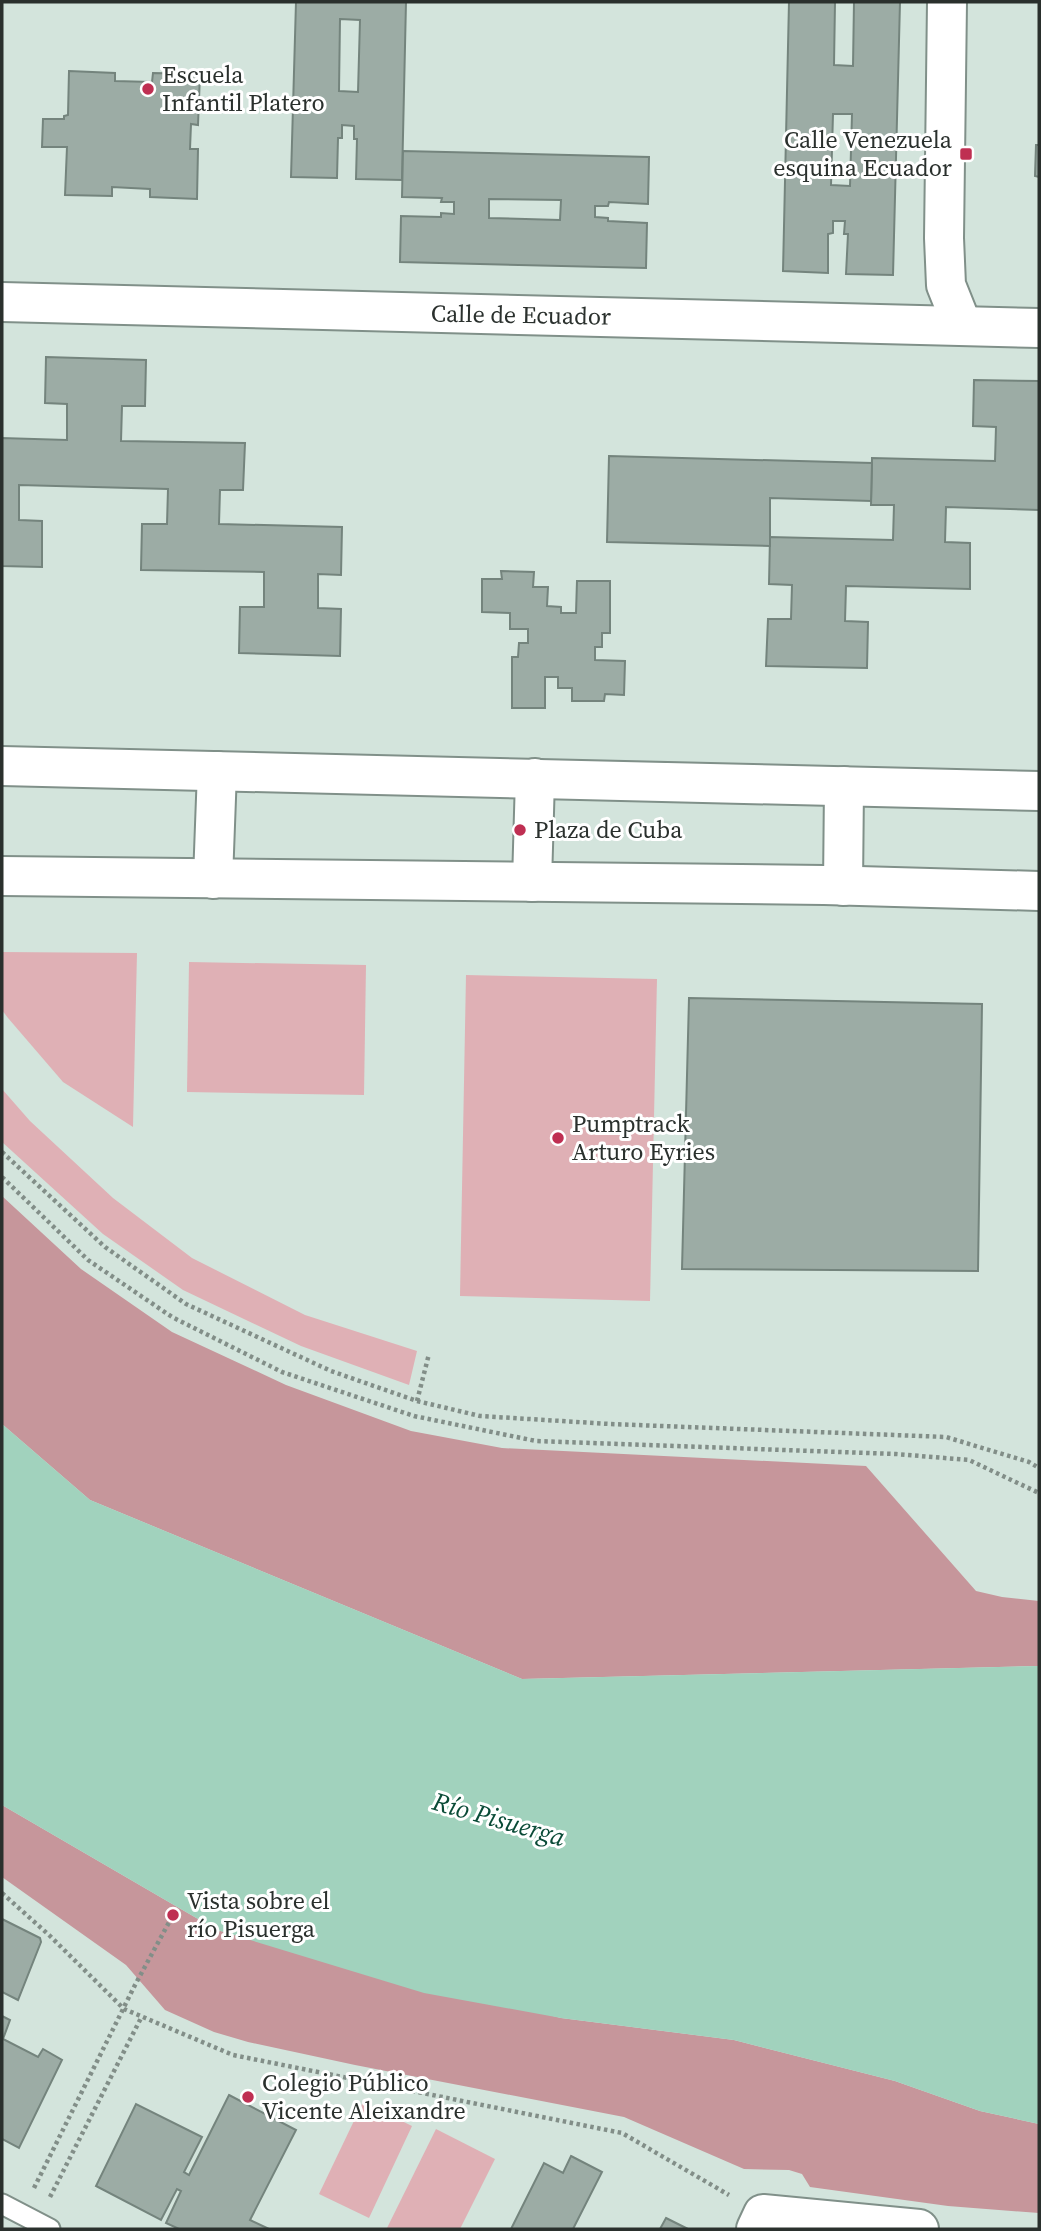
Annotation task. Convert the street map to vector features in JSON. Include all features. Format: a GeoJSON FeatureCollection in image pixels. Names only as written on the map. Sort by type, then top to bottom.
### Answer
{"type":"FeatureCollection","features":[{"type":"Feature","properties":{"kind":"street"},"geometry":{"type":"LineString","coordinates":[[947,2],[944,238],[946,285],[962,325]]}},
{"type":"Feature","properties":{"kind":"street","name":"Calle de Ecuador"},"geometry":{"type":"LineString","coordinates":[[2,302],[1039,328]]}},
{"type":"Feature","properties":{"kind":"street"},"geometry":{"type":"LineString","coordinates":[[2,766],[1039,790]]}},
{"type":"Feature","properties":{"kind":"street"},"geometry":{"type":"LineString","coordinates":[[213,879],[217,771]]}},
{"type":"Feature","properties":{"kind":"street"},"geometry":{"type":"LineString","coordinates":[[531,882],[535,778]]}},
{"type":"Feature","properties":{"kind":"street"},"geometry":{"type":"LineString","coordinates":[[843,886],[844,786]]}},
{"type":"Feature","properties":{"kind":"street"},"geometry":{"type":"LineString","coordinates":[[2,876],[843,886],[1039,891]]}},
{"type":"Feature","properties":{"kind":"street"},"geometry":{"type":"LineString","coordinates":[[759,2222],[898,2228]]}},
{"type":"Feature","properties":{"kind":"lane"},"geometry":{"type":"LineString","coordinates":[[2,2204],[36,2222]]}},
{"type":"Feature","properties":{"kind":"path"},"geometry":{"type":"LineString","coordinates":[[2,1152],[105,1247],[186,1304],[331,1371],[417,1401],[480,1416],[610,1424],[946,1437],[1029,1462],[1039,1468]]}},
{"type":"Feature","properties":{"kind":"path"},"geometry":{"type":"LineString","coordinates":[[2,1177],[88,1259],[172,1317],[282,1372],[414,1416],[536,1441],[897,1454],[969,1460],[1039,1493]]}},
{"type":"Feature","properties":{"kind":"path"},"geometry":{"type":"LineString","coordinates":[[417,1401],[429,1354]]}},
{"type":"Feature","properties":{"kind":"path"},"geometry":{"type":"LineString","coordinates":[[2,1893],[124,2009],[233,2055],[622,2133],[759,2222]]}},
{"type":"Feature","properties":{"kind":"path"},"geometry":{"type":"LineString","coordinates":[[36,2222],[124,2009],[173,1915]]}},
{"type":"Feature","properties":{"kind":"path"},"geometry":{"type":"LineString","coordinates":[[36,2222],[142,2016]]}},
{"type":"Feature","properties":{"kind":"shaded area"},"geometry":{"type":"Polygon","coordinates":[[[2,952],[137,953],[133,1127],[63,1082],[2,1010],[2,952]]]}},
{"type":"Feature","properties":{"kind":"shaded area"},"geometry":{"type":"Polygon","coordinates":[[[189,962],[366,965],[364,1095],[187,1092],[189,962]]]}},
{"type":"Feature","properties":{"kind":"shaded area","name":"Pumptrack Arturo Eyries"},"geometry":{"type":"Polygon","coordinates":[[[466,975],[657,979],[650,1301],[460,1296],[466,975]]]}},
{"type":"Feature","properties":{"kind":"shaded area"},"geometry":{"type":"Polygon","coordinates":[[[2,1089],[30,1121],[113,1198],[192,1258],[305,1315],[417,1351],[409,1385],[301,1346],[183,1290],[103,1234],[2,1142],[2,1089]]]}},
{"type":"Feature","properties":{"kind":"shaded area"},"geometry":{"type":"Polygon","coordinates":[[[2,1196],[81,1269],[172,1332],[286,1385],[411,1431],[502,1448],[866,1466],[976,1591],[1039,1601],[1039,1666],[522,1679],[90,1500],[2,1424],[2,1196]]]}},
{"type":"Feature","properties":{"kind":"shaded area"},"geometry":{"type":"Polygon","coordinates":[[[2,1805],[217,1930],[561,2018],[734,2040],[895,2081],[980,2111],[1039,2124],[1039,2213],[948,2206],[810,2187],[802,2174],[789,2170],[744,2169],[624,2117],[355,2065],[214,2032],[165,2010],[126,1965],[2,1877],[2,1805]]]}},
{"type":"Feature","properties":{"kind":"shaded area"},"geometry":{"type":"Polygon","coordinates":[[[363,2102],[412,2126],[369,2218],[319,2194],[363,2102]]]}},
{"type":"Feature","properties":{"kind":"shaded area"},"geometry":{"type":"Polygon","coordinates":[[[436,2129],[495,2159],[460,2229],[387,2228],[436,2129]]]}},
{"type":"Feature","properties":{"kind":"water","name":"Río Pisuerga"},"geometry":{"type":"Polygon","coordinates":[[[2,1424],[90,1500],[522,1679],[1039,1666],[1039,2124],[980,2111],[895,2081],[734,2040],[561,2018],[424,1993],[217,1930],[2,1805],[2,1424]]]}},
{"type":"Feature","properties":{"kind":"building"},"geometry":{"type":"Polygon","coordinates":[[[296,2],[406,2],[402,180],[356,179],[357,139],[354,139],[354,126],[342,125],[342,138],[338,138],[337,178],[291,177],[296,2]],[[340,19],[339,91],[358,92],[360,20],[340,19]]]}},
{"type":"Feature","properties":{"kind":"building"},"geometry":{"type":"Polygon","coordinates":[[[789,2],[835,2],[834,65],[853,66],[854,2],[900,2],[893,275],[846,274],[848,234],[844,234],[845,221],[833,221],[833,233],[828,234],[828,273],[783,271],[789,2]],[[833,114],[831,185],[850,186],[852,114],[833,114]]]}},
{"type":"Feature","properties":{"kind":"building"},"geometry":{"type":"Polygon","coordinates":[[[69,71],[115,73],[115,81],[152,82],[153,73],[200,74],[198,125],[191,124],[190,149],[198,149],[197,199],[150,197],[150,189],[112,187],[112,196],[65,195],[67,147],[42,147],[43,119],[64,119],[64,116],[68,115],[69,71]]]}},
{"type":"Feature","properties":{"kind":"building"},"geometry":{"type":"Polygon","coordinates":[[[1036,145],[1039,145],[1039,177],[1035,176],[1036,145]]]}},
{"type":"Feature","properties":{"kind":"building"},"geometry":{"type":"Polygon","coordinates":[[[403,151],[649,157],[648,204],[609,202],[608,206],[595,206],[595,217],[608,218],[608,221],[647,223],[646,268],[400,262],[401,216],[441,217],[441,213],[454,214],[454,202],[441,202],[442,198],[402,197],[403,151]],[[489,199],[489,218],[560,220],[561,200],[489,199]]]}},
{"type":"Feature","properties":{"kind":"building"},"geometry":{"type":"Polygon","coordinates":[[[46,357],[146,360],[145,406],[122,406],[121,441],[245,443],[243,490],[220,490],[219,524],[342,527],[341,575],[318,574],[318,608],[341,609],[340,656],[239,653],[240,607],[264,607],[264,572],[141,570],[142,524],[167,524],[168,489],[19,485],[19,520],[42,521],[42,567],[2,566],[2,438],[67,440],[67,404],[45,403],[46,357]]]}},
{"type":"Feature","properties":{"kind":"building"},"geometry":{"type":"Polygon","coordinates":[[[974,380],[1039,381],[1039,510],[946,507],[945,542],[970,543],[970,589],[846,586],[845,621],[868,622],[867,668],[766,666],[768,619],[791,619],[792,585],[769,584],[770,537],[893,540],[894,505],[871,505],[872,458],[995,461],[996,427],[973,426],[974,380]]]}},
{"type":"Feature","properties":{"kind":"building"},"geometry":{"type":"Polygon","coordinates":[[[609,456],[872,463],[871,501],[770,498],[770,546],[607,542],[609,456]]]}},
{"type":"Feature","properties":{"kind":"building"},"geometry":{"type":"Polygon","coordinates":[[[501,571],[534,572],[533,587],[548,587],[547,606],[561,607],[561,613],[576,613],[577,581],[610,581],[610,633],[602,633],[602,647],[595,647],[595,660],[625,661],[624,695],[605,694],[604,701],[572,701],[572,688],[558,688],[558,677],[545,677],[545,708],[512,708],[512,657],[518,657],[519,643],[528,643],[528,629],[510,629],[510,613],[482,612],[482,579],[502,579],[501,571]]]}},
{"type":"Feature","properties":{"kind":"building"},"geometry":{"type":"Polygon","coordinates":[[[689,998],[982,1004],[978,1271],[682,1269],[689,998]]]}},
{"type":"Feature","properties":{"kind":"building"},"geometry":{"type":"Polygon","coordinates":[[[2,1919],[40,1938],[41,1942],[18,2000],[2,1992],[2,1919]]]}},
{"type":"Feature","properties":{"kind":"building"},"geometry":{"type":"Polygon","coordinates":[[[2,2016],[10,2020],[3,2039],[38,2057],[43,2049],[62,2060],[19,2148],[2,2139],[2,2016]]]}},
{"type":"Feature","properties":{"kind":"building"},"geometry":{"type":"Polygon","coordinates":[[[229,2095],[296,2130],[250,2220],[269,2229],[179,2229],[166,2223],[181,2191],[177,2189],[161,2220],[96,2186],[136,2104],[202,2137],[184,2172],[189,2175],[229,2095]]]}},
{"type":"Feature","properties":{"kind":"building"},"geometry":{"type":"Polygon","coordinates":[[[571,2156],[602,2172],[573,2229],[511,2229],[544,2163],[563,2173],[571,2156]]]}},
{"type":"Feature","properties":{"kind":"building"},"geometry":{"type":"Polygon","coordinates":[[[666,2218],[688,2229],[660,2229],[666,2218]]]}},
{"type":"Feature","properties":{"kind":"place","name":"Escuela Infantil Platero"},"geometry":{"type":"Point","coordinates":[148,89]}},
{"type":"Feature","properties":{"kind":"place","name":"Calle Venezuela esquina Ecuador"},"geometry":{"type":"Point","coordinates":[966,154]}},
{"type":"Feature","properties":{"kind":"place","name":"Plaza de Cuba"},"geometry":{"type":"Point","coordinates":[520,830]}},
{"type":"Feature","properties":{"kind":"place","name":"Pumptrack Arturo Eyries"},"geometry":{"type":"Point","coordinates":[558,1138]}},
{"type":"Feature","properties":{"kind":"place","name":"Vista sobre el río Pisuerga"},"geometry":{"type":"Point","coordinates":[173,1915]}},
{"type":"Feature","properties":{"kind":"place","name":"Colegio Público Vicente Aleixandre"},"geometry":{"type":"Point","coordinates":[248,2097]}}]}
